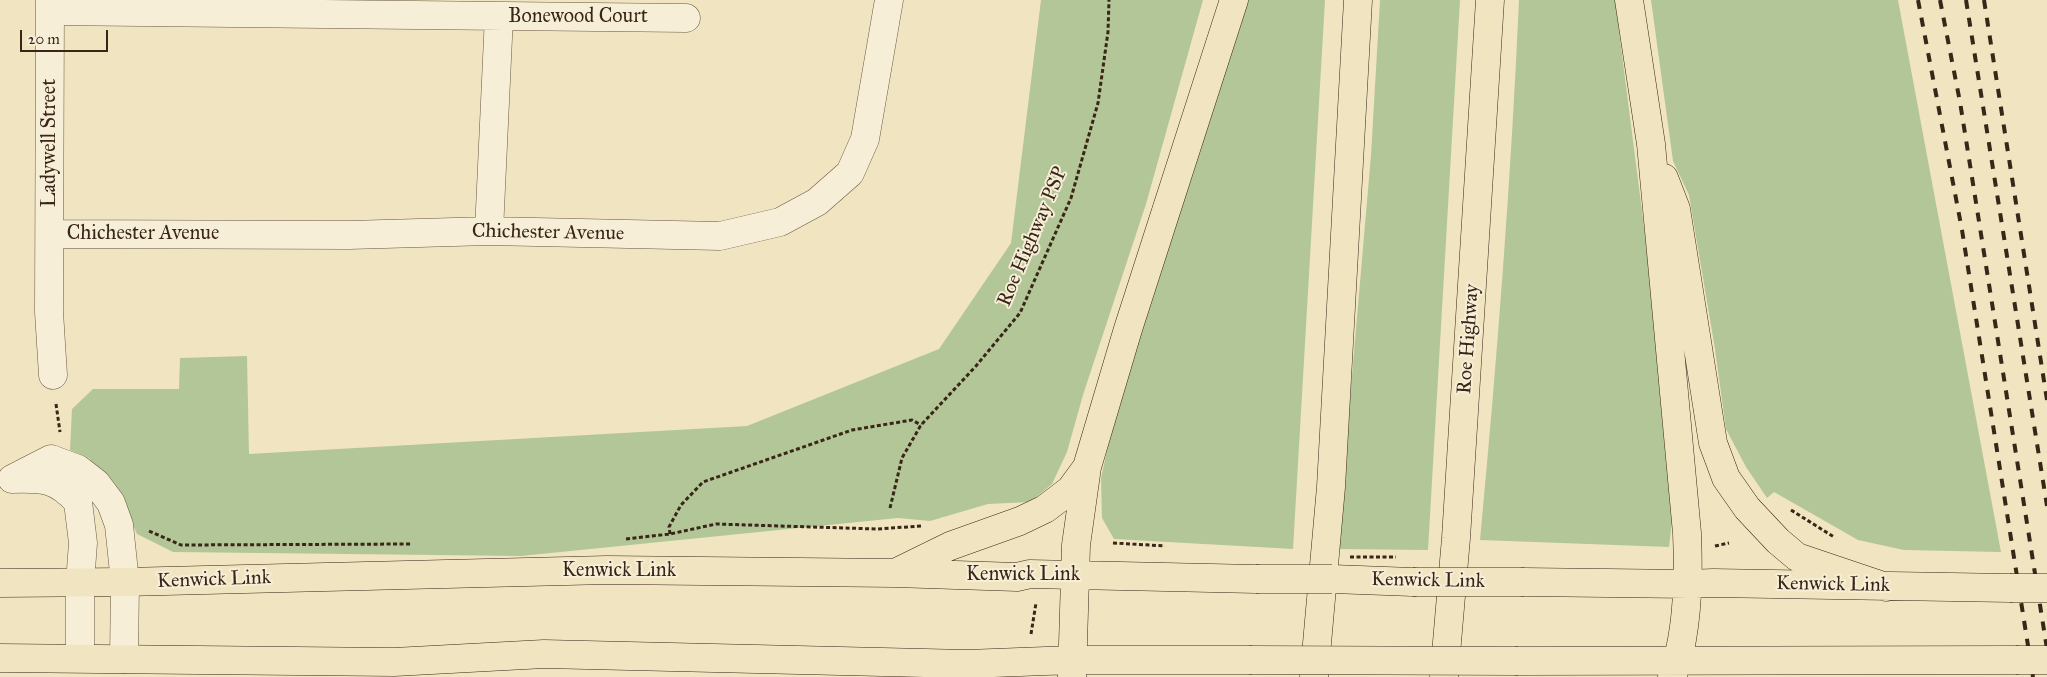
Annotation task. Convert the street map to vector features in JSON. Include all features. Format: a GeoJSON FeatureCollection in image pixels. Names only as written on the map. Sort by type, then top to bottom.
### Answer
{"type":"FeatureCollection","features":[{"type":"Feature","properties":{"kind":"highway"},"geometry":{"type":"LineString","coordinates":[[1072,669],[1076,545],[1087,467],[1128,329],[1234,0]]}},
{"type":"Feature","properties":{"kind":"highway"},"geometry":{"type":"LineString","coordinates":[[1314,677],[1331,486],[1358,0]]}},
{"type":"Feature","properties":{"kind":"highway","name":"Roe Highway"},"geometry":{"type":"LineString","coordinates":[[1444,677],[1456,538],[1490,0]]}},
{"type":"Feature","properties":{"kind":"highway"},"geometry":{"type":"LineString","coordinates":[[1629,0],[1651,144],[1687,534],[1689,584],[1675,669]]}},
{"type":"Feature","properties":{"kind":"highway"},"geometry":{"type":"LineString","coordinates":[[1651,144],[1676,208],[1712,443],[1726,478],[1747,508],[1778,541],[1797,557],[1886,586]]}},
{"type":"Feature","properties":{"kind":"highway"},"geometry":{"type":"LineString","coordinates":[[895,573],[950,546],[1020,521],[1045,509],[1070,490],[1087,467]]}},
{"type":"Feature","properties":{"kind":"highway","name":"Kenwick Link"},"geometry":{"type":"LineString","coordinates":[[0,583],[80,583],[607,570],[895,573],[1017,577],[1030,574],[1256,579],[1689,584],[1713,582],[2047,588]]}},
{"type":"Feature","properties":{"kind":"highway"},"geometry":{"type":"LineString","coordinates":[[0,658],[394,662],[544,654],[975,670],[1072,669],[1249,660],[1518,661],[1675,669],[1983,659],[2047,660]]}},
{"type":"Feature","properties":{"kind":"highway"},"geometry":{"type":"LineString","coordinates":[[1893,677],[1983,659]]}},
{"type":"Feature","properties":{"kind":"street","name":"Chichester Avenue"},"geometry":{"type":"LineString","coordinates":[[50,234],[350,235],[489,231],[720,236],[780,222],[817,202],[850,173],[865,139],[889,0]]}},
{"type":"Feature","properties":{"kind":"street","name":"Bonewood Court"},"geometry":{"type":"LineString","coordinates":[[50,6],[499,16],[686,18]]}},
{"type":"Feature","properties":{"kind":"street","name":"Ladywell Street"},"geometry":{"type":"LineString","coordinates":[[50,6],[49,312],[53,375]]}},
{"type":"Feature","properties":{"kind":"street"},"geometry":{"type":"LineString","coordinates":[[489,231],[499,16]]}},
{"type":"Feature","properties":{"kind":"street"},"geometry":{"type":"LineString","coordinates":[[6,480],[51,459],[78,469],[96,483],[111,503],[119,526],[125,582],[124,659]]}},
{"type":"Feature","properties":{"kind":"street"},"geometry":{"type":"LineString","coordinates":[[6,480],[36,478],[58,483],[78,502],[83,543],[80,583],[80,658]]}},
{"type":"Feature","properties":{"kind":"path","name":"Roe Highway PSP"},"geometry":{"type":"LineString","coordinates":[[890,508],[902,458],[921,425],[976,366],[1020,313],[1070,198],[1098,103],[1108,32],[1109,0]]}},
{"type":"Feature","properties":{"kind":"path"},"geometry":{"type":"LineString","coordinates":[[53,375],[60,433]]}},
{"type":"Feature","properties":{"kind":"path"},"geometry":{"type":"LineString","coordinates":[[670,534],[669,527],[680,505],[703,482],[852,430],[912,420],[921,425]]}},
{"type":"Feature","properties":{"kind":"path"},"geometry":{"type":"LineString","coordinates":[[1784,504],[1799,516],[1837,539]]}},
{"type":"Feature","properties":{"kind":"path"},"geometry":{"type":"LineString","coordinates":[[624,539],[670,534],[716,524],[877,529],[930,526]]}},
{"type":"Feature","properties":{"kind":"path"},"geometry":{"type":"LineString","coordinates":[[144,525],[148,531],[181,545],[418,544]]}},
{"type":"Feature","properties":{"kind":"path"},"geometry":{"type":"LineString","coordinates":[[1712,547],[1729,543]]}},
{"type":"Feature","properties":{"kind":"path"},"geometry":{"type":"LineString","coordinates":[[1346,557],[1406,557]]}},
{"type":"Feature","properties":{"kind":"path"},"geometry":{"type":"LineString","coordinates":[[1031,640],[1037,598]]}},
{"type":"Feature","properties":{"kind":"green space"},"geometry":{"type":"Polygon","coordinates":[[[1041,0],[1203,0],[1146,204],[1083,395],[1067,452],[1052,484],[1030,502],[988,504],[930,521],[898,518],[521,556],[173,552],[137,534],[120,497],[89,458],[70,450],[72,409],[93,389],[179,389],[180,358],[247,356],[249,454],[747,426],[939,349],[1011,243],[1041,0]]]}},
{"type":"Feature","properties":{"kind":"green space"},"geometry":{"type":"Polygon","coordinates":[[[1238,0],[1325,0],[1293,549],[1114,539],[1102,518],[1101,478],[1123,378],[1238,0]]]}},
{"type":"Feature","properties":{"kind":"green space"},"geometry":{"type":"Polygon","coordinates":[[[1380,0],[1460,0],[1428,550],[1337,549],[1371,155],[1380,0]]]}},
{"type":"Feature","properties":{"kind":"green space"},"geometry":{"type":"Polygon","coordinates":[[[1519,0],[1615,0],[1664,383],[1674,504],[1669,547],[1480,540],[1503,270],[1519,0]]]}},
{"type":"Feature","properties":{"kind":"green space"},"geometry":{"type":"Polygon","coordinates":[[[1651,0],[1898,0],[2001,552],[1904,550],[1858,540],[1774,492],[1767,498],[1746,467],[1726,429],[1715,349],[1689,195],[1673,161],[1651,0]]]}},
{"type":"Feature","properties":{"kind":"railway"},"geometry":{"type":"LineString","coordinates":[[1918,0],[1962,230],[2033,677]]}},
{"type":"Feature","properties":{"kind":"railway"},"geometry":{"type":"LineString","coordinates":[[1940,0],[1960,102],[2047,649]]}},
{"type":"Feature","properties":{"kind":"railway"},"geometry":{"type":"LineString","coordinates":[[1966,0],[2047,506]]}},
{"type":"Feature","properties":{"kind":"railway"},"geometry":{"type":"LineString","coordinates":[[1984,0],[2047,400]]}}]}
